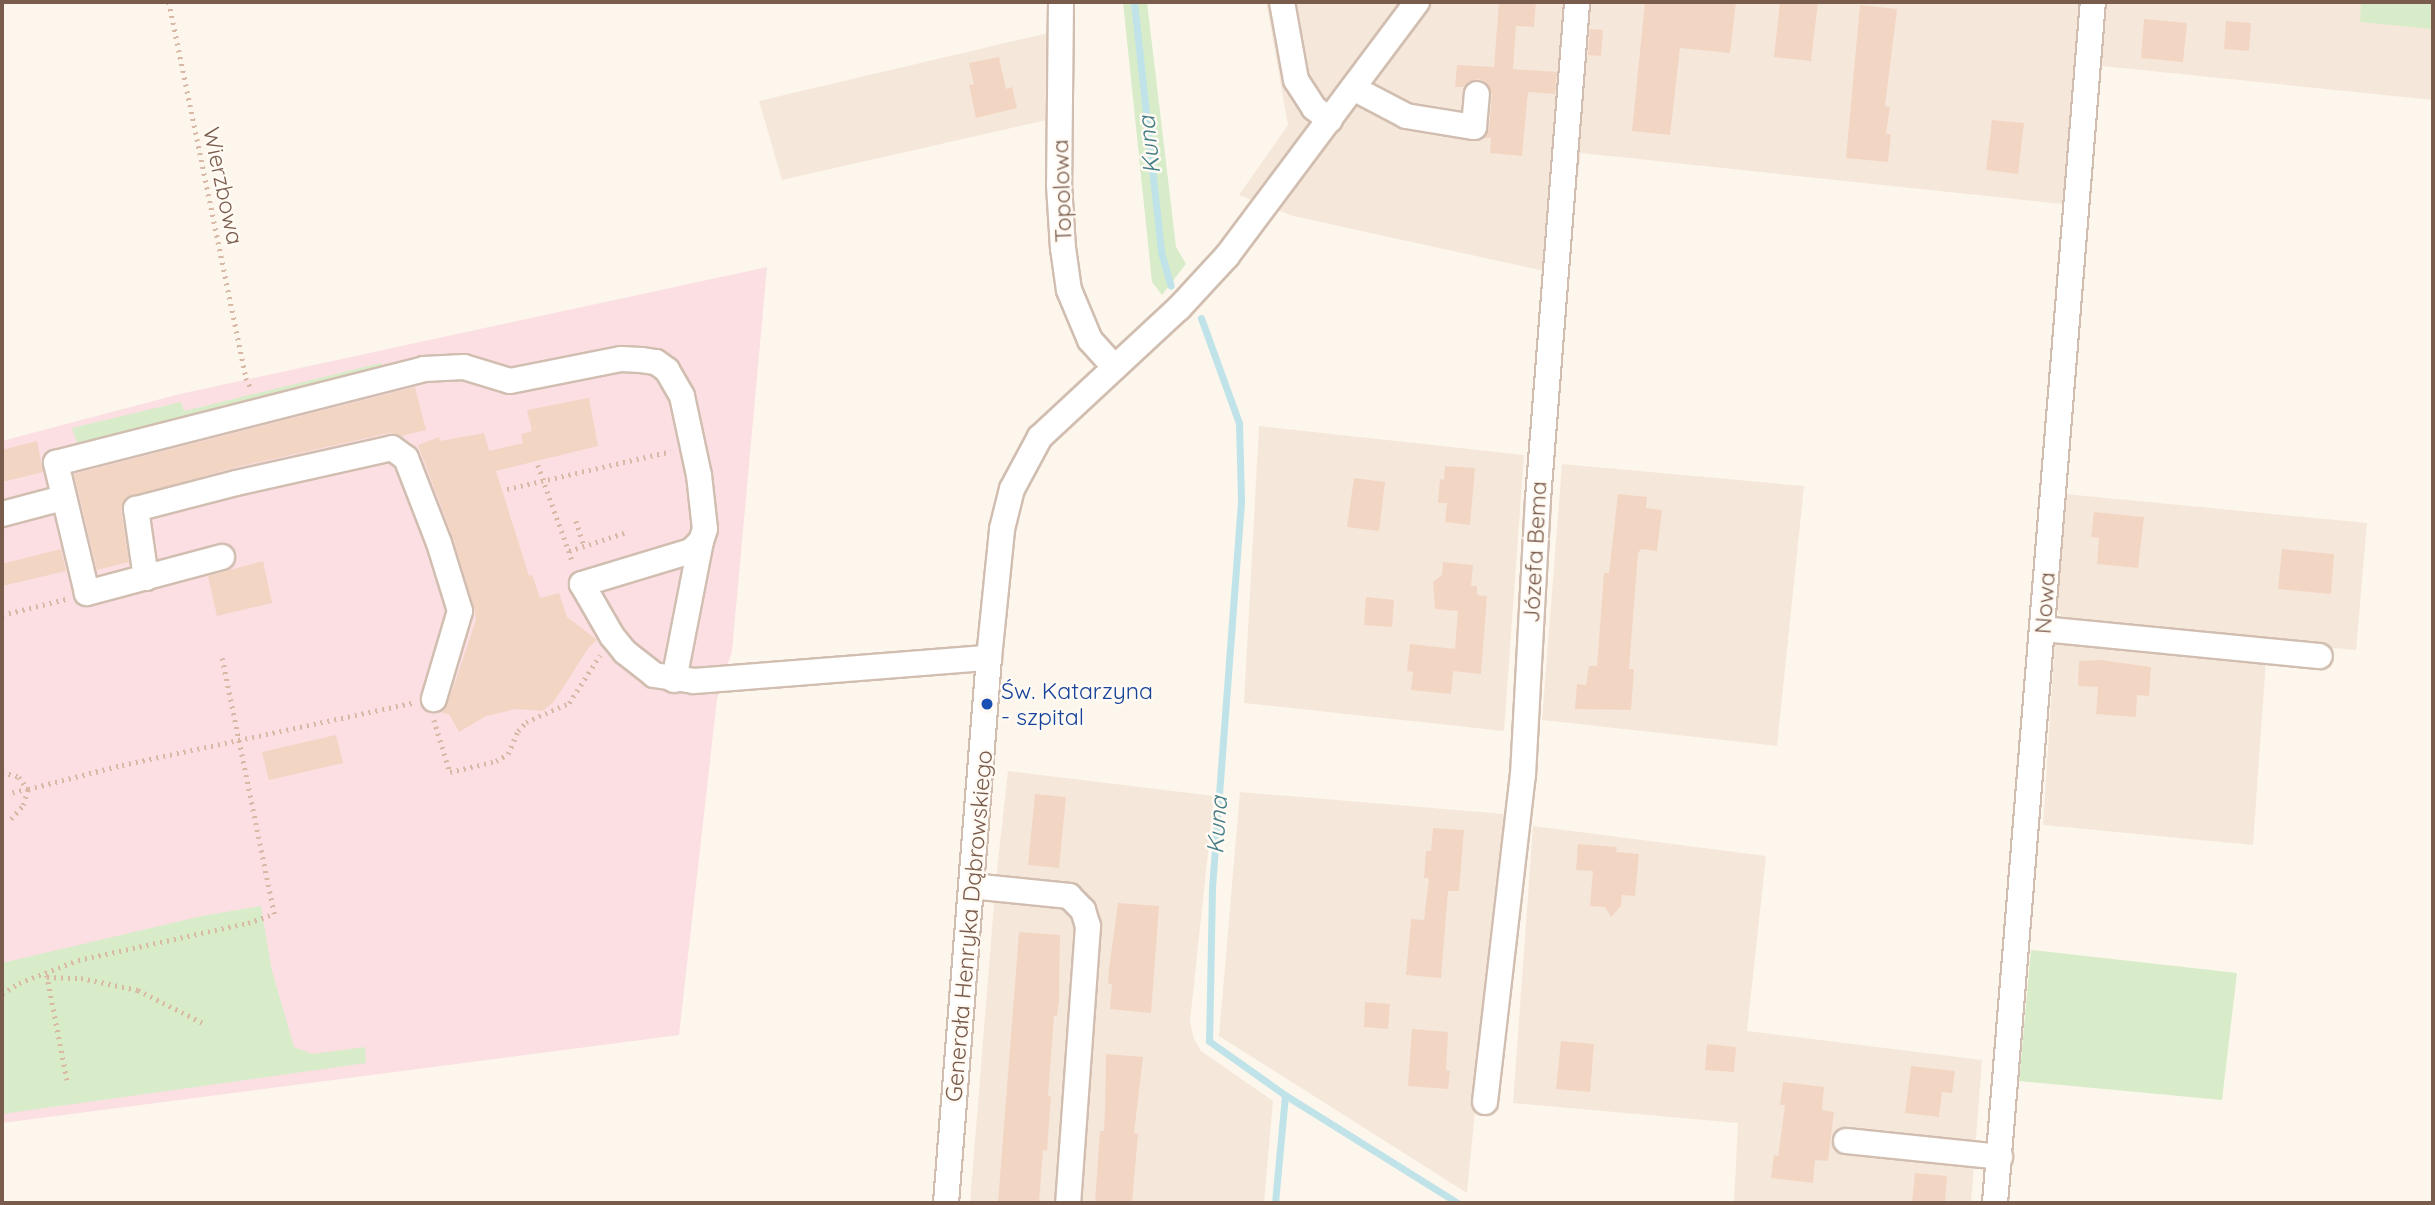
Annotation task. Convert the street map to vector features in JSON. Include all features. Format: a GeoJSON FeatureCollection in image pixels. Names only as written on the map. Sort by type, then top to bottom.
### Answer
{"type":"FeatureCollection","features":[{"type":"Feature","properties":{"kind":"street","name":"Topolowa"},"geometry":{"type":"LineString","coordinates":[[1062,2],[1059,185],[1063,248],[1069,290],[1090,340],[1114,367]]}},
{"type":"Feature","properties":{"kind":"street"},"geometry":{"type":"LineString","coordinates":[[1282,2],[1296,80],[1303,95],[1330,120]]}},
{"type":"Feature","properties":{"kind":"street","name":"Generała Henryka Dąbrowskiego"},"geometry":{"type":"LineString","coordinates":[[946,1203],[989,658],[1002,529],[1012,489],[1040,437],[1218,267],[1417,2]]}},
{"type":"Feature","properties":{"kind":"street","name":"Józefa Bema"},"geometry":{"type":"LineString","coordinates":[[1485,1102],[1524,775],[1538,499],[1577,2]]}},
{"type":"Feature","properties":{"kind":"street","name":"Nowa"},"geometry":{"type":"LineString","coordinates":[[1995,1203],[2093,2]]}},
{"type":"Feature","properties":{"kind":"street"},"geometry":{"type":"LineString","coordinates":[[1353,88],[1406,116],[1474,127],[1477,94]]}},
{"type":"Feature","properties":{"kind":"street"},"geometry":{"type":"LineString","coordinates":[[222,557],[87,593],[56,463],[424,369],[464,367],[510,381],[621,359],[656,362],[675,379],[682,396],[704,504],[705,528],[674,680]]}},
{"type":"Feature","properties":{"kind":"street"},"geometry":{"type":"LineString","coordinates":[[146,578],[136,509],[236,483],[392,448],[406,458],[439,543],[460,611],[434,699]]}},
{"type":"Feature","properties":{"kind":"street"},"geometry":{"type":"LineString","coordinates":[[2,514],[63,498]]}},
{"type":"Feature","properties":{"kind":"street"},"geometry":{"type":"LineString","coordinates":[[701,541],[691,551],[582,584],[612,636],[625,652],[654,675],[674,680],[745,679],[989,658]]}},
{"type":"Feature","properties":{"kind":"street"},"geometry":{"type":"LineString","coordinates":[[2043,629],[2320,656]]}},
{"type":"Feature","properties":{"kind":"street"},"geometry":{"type":"LineString","coordinates":[[971,886],[1069,896],[1083,910],[1088,926],[1068,1203]]}},
{"type":"Feature","properties":{"kind":"street"},"geometry":{"type":"LineString","coordinates":[[1846,1141],[2000,1157]]}},
{"type":"Feature","properties":{"kind":"path","name":"Wierzbowa"},"geometry":{"type":"LineString","coordinates":[[169,2],[246,378]]}},
{"type":"Feature","properties":{"kind":"path"},"geometry":{"type":"LineString","coordinates":[[507,489],[692,445]]}},
{"type":"Feature","properties":{"kind":"path"},"geometry":{"type":"LineString","coordinates":[[538,464],[582,584]]}},
{"type":"Feature","properties":{"kind":"path"},"geometry":{"type":"LineString","coordinates":[[576,520],[584,546]]}},
{"type":"Feature","properties":{"kind":"path"},"geometry":{"type":"LineString","coordinates":[[569,551],[624,533]]}},
{"type":"Feature","properties":{"kind":"path"},"geometry":{"type":"LineString","coordinates":[[2,615],[87,593]]}},
{"type":"Feature","properties":{"kind":"path"},"geometry":{"type":"LineString","coordinates":[[12,793],[122,765],[434,699],[432,712],[450,772],[496,761],[508,754],[518,731],[526,722],[569,703],[612,636]]}},
{"type":"Feature","properties":{"kind":"path"},"geometry":{"type":"LineString","coordinates":[[2,994],[78,960],[248,923],[274,914],[221,654]]}},
{"type":"Feature","properties":{"kind":"path"},"geometry":{"type":"LineString","coordinates":[[2,772],[19,777],[28,789]]}},
{"type":"Feature","properties":{"kind":"path"},"geometry":{"type":"LineString","coordinates":[[11,819],[23,805],[28,789]]}},
{"type":"Feature","properties":{"kind":"path"},"geometry":{"type":"LineString","coordinates":[[47,974],[138,990],[205,1024]]}},
{"type":"Feature","properties":{"kind":"path"},"geometry":{"type":"LineString","coordinates":[[47,974],[67,1080]]}},
{"type":"Feature","properties":{"kind":"shaded area"},"geometry":{"type":"Polygon","coordinates":[[[1266,2],[2433,2],[2433,100],[2102,66],[2090,207],[1581,153],[1564,272],[1540,270],[1293,216],[1239,195],[1288,125],[1266,2]]]}},
{"type":"Feature","properties":{"kind":"shaded area"},"geometry":{"type":"Polygon","coordinates":[[[1048,33],[1047,120],[782,180],[759,101],[1048,33]]]}},
{"type":"Feature","properties":{"kind":"shaded area"},"geometry":{"type":"Polygon","coordinates":[[[767,267],[732,651],[717,699],[679,1035],[2,1123],[2,441],[180,394],[767,267]]]}},
{"type":"Feature","properties":{"kind":"shaded area"},"geometry":{"type":"Polygon","coordinates":[[[1259,426],[1524,455],[1504,731],[1244,703],[1259,426]]]}},
{"type":"Feature","properties":{"kind":"shaded area"},"geometry":{"type":"Polygon","coordinates":[[[1562,464],[1804,486],[1777,746],[1542,720],[1562,464]]]}},
{"type":"Feature","properties":{"kind":"shaded area"},"geometry":{"type":"Polygon","coordinates":[[[2065,494],[2367,523],[2356,650],[2068,623],[2057,611],[2065,494]]]}},
{"type":"Feature","properties":{"kind":"shaded area"},"geometry":{"type":"Polygon","coordinates":[[[2055,640],[2266,660],[2253,845],[2043,825],[2055,640]]]}},
{"type":"Feature","properties":{"kind":"shaded area"},"geometry":{"type":"Polygon","coordinates":[[[1008,771],[1214,796],[1190,1022],[1194,1039],[1201,1051],[1273,1101],[1264,1203],[970,1203],[996,879],[1008,771]]]}},
{"type":"Feature","properties":{"kind":"shaded area"},"geometry":{"type":"Polygon","coordinates":[[[1240,792],[1504,814],[1467,1193],[1219,1036],[1240,792]]]}},
{"type":"Feature","properties":{"kind":"shaded area"},"geometry":{"type":"Polygon","coordinates":[[[1533,826],[1766,856],[1747,1031],[1982,1060],[1971,1203],[1734,1203],[1738,1123],[1513,1103],[1533,826]]]}},
{"type":"Feature","properties":{"kind":"green space"},"geometry":{"type":"Polygon","coordinates":[[[1123,2],[1147,2],[1176,247],[1186,264],[1162,295],[1152,282],[1123,2]]]}},
{"type":"Feature","properties":{"kind":"green space"},"geometry":{"type":"Polygon","coordinates":[[[2361,2],[2433,2],[2433,29],[2360,22],[2361,2]]]}},
{"type":"Feature","properties":{"kind":"green space"},"geometry":{"type":"Polygon","coordinates":[[[381,363],[384,375],[80,451],[72,428],[181,402],[184,411],[381,363]]]}},
{"type":"Feature","properties":{"kind":"green space"},"geometry":{"type":"Polygon","coordinates":[[[261,906],[272,971],[294,1047],[312,1054],[365,1047],[366,1063],[2,1114],[2,963],[202,916],[261,906]]]}},
{"type":"Feature","properties":{"kind":"green space"},"geometry":{"type":"Polygon","coordinates":[[[2031,950],[2237,973],[2222,1100],[2019,1081],[2031,950]]]}},
{"type":"Feature","properties":{"kind":"building"},"geometry":{"type":"Polygon","coordinates":[[[1499,2],[1536,2],[1534,27],[1516,26],[1513,69],[1557,72],[1555,94],[1528,92],[1522,156],[1490,153],[1491,138],[1484,138],[1489,128],[1492,95],[1486,82],[1478,79],[1464,87],[1455,87],[1457,65],[1494,67],[1499,2]]]}},
{"type":"Feature","properties":{"kind":"building"},"geometry":{"type":"Polygon","coordinates":[[[1645,2],[1736,2],[1730,53],[1680,48],[1670,135],[1632,131],[1645,2]]]}},
{"type":"Feature","properties":{"kind":"building"},"geometry":{"type":"Polygon","coordinates":[[[1780,2],[1818,2],[1811,61],[1774,57],[1780,2]]]}},
{"type":"Feature","properties":{"kind":"building"},"geometry":{"type":"Polygon","coordinates":[[[1860,5],[1897,9],[1885,106],[1890,107],[1886,134],[1891,134],[1888,162],[1846,158],[1860,5]]]}},
{"type":"Feature","properties":{"kind":"building"},"geometry":{"type":"Polygon","coordinates":[[[2144,19],[2187,23],[2183,62],[2141,58],[2144,19]]]}},
{"type":"Feature","properties":{"kind":"building"},"geometry":{"type":"Polygon","coordinates":[[[2226,21],[2251,23],[2249,51],[2224,49],[2226,21]]]}},
{"type":"Feature","properties":{"kind":"building"},"geometry":{"type":"Polygon","coordinates":[[[1590,29],[1603,30],[1601,56],[1588,55],[1590,29]]]}},
{"type":"Feature","properties":{"kind":"building"},"geometry":{"type":"Polygon","coordinates":[[[999,57],[1006,89],[1012,87],[1017,108],[976,118],[969,85],[974,84],[969,63],[999,57]]]}},
{"type":"Feature","properties":{"kind":"building"},"geometry":{"type":"Polygon","coordinates":[[[1992,120],[2024,123],[2018,174],[1986,170],[1992,120]]]}},
{"type":"Feature","properties":{"kind":"building"},"geometry":{"type":"Polygon","coordinates":[[[415,387],[426,430],[401,436],[389,433],[233,468],[126,498],[121,511],[129,562],[97,570],[74,474],[415,387]]]}},
{"type":"Feature","properties":{"kind":"building"},"geometry":{"type":"Polygon","coordinates":[[[589,398],[598,446],[496,471],[529,576],[532,575],[540,598],[559,593],[567,617],[597,640],[589,647],[553,703],[542,711],[516,709],[486,716],[459,732],[449,714],[442,713],[448,703],[476,620],[453,538],[418,445],[439,437],[440,441],[484,433],[489,451],[523,443],[521,434],[532,431],[527,410],[589,398]]]}},
{"type":"Feature","properties":{"kind":"building"},"geometry":{"type":"Polygon","coordinates":[[[37,441],[43,472],[2,482],[2,450],[37,441]]]}},
{"type":"Feature","properties":{"kind":"building"},"geometry":{"type":"Polygon","coordinates":[[[1445,466],[1475,468],[1470,525],[1445,522],[1447,503],[1438,503],[1440,479],[1444,480],[1445,466]]]}},
{"type":"Feature","properties":{"kind":"building"},"geometry":{"type":"Polygon","coordinates":[[[1354,478],[1385,482],[1379,531],[1347,527],[1354,478]]]}},
{"type":"Feature","properties":{"kind":"building"},"geometry":{"type":"Polygon","coordinates":[[[1618,494],[1647,497],[1646,508],[1662,510],[1657,551],[1641,549],[1638,553],[1629,669],[1634,669],[1631,710],[1575,709],[1577,684],[1586,685],[1589,666],[1597,666],[1604,573],[1609,573],[1618,494]]]}},
{"type":"Feature","properties":{"kind":"building"},"geometry":{"type":"Polygon","coordinates":[[[2094,512],[2144,517],[2138,568],[2097,564],[2099,538],[2091,537],[2094,512]]]}},
{"type":"Feature","properties":{"kind":"building"},"geometry":{"type":"Polygon","coordinates":[[[61,549],[66,571],[2,586],[2,564],[61,549]]]}},
{"type":"Feature","properties":{"kind":"building"},"geometry":{"type":"Polygon","coordinates":[[[2282,549],[2334,554],[2331,594],[2278,589],[2282,549]]]}},
{"type":"Feature","properties":{"kind":"building"},"geometry":{"type":"Polygon","coordinates":[[[263,561],[272,603],[217,616],[208,576],[263,561]]]}},
{"type":"Feature","properties":{"kind":"building"},"geometry":{"type":"Polygon","coordinates":[[[1443,562],[1473,565],[1471,586],[1477,586],[1477,595],[1487,596],[1481,674],[1453,671],[1451,694],[1411,690],[1413,672],[1407,671],[1410,644],[1455,649],[1458,611],[1435,609],[1433,582],[1442,575],[1443,562]]]}},
{"type":"Feature","properties":{"kind":"building"},"geometry":{"type":"Polygon","coordinates":[[[1366,597],[1394,600],[1392,627],[1364,625],[1366,597]]]}},
{"type":"Feature","properties":{"kind":"building"},"geometry":{"type":"Polygon","coordinates":[[[2100,660],[2151,667],[2149,696],[2137,695],[2136,717],[2096,714],[2098,687],[2078,686],[2079,661],[2100,660]]]}},
{"type":"Feature","properties":{"kind":"building"},"geometry":{"type":"Polygon","coordinates":[[[336,735],[343,763],[269,780],[262,752],[336,735]]]}},
{"type":"Feature","properties":{"kind":"building"},"geometry":{"type":"Polygon","coordinates":[[[1035,794],[1066,797],[1059,868],[1028,865],[1035,794]]]}},
{"type":"Feature","properties":{"kind":"building"},"geometry":{"type":"Polygon","coordinates":[[[1433,828],[1464,830],[1459,891],[1448,891],[1441,978],[1406,975],[1411,919],[1424,920],[1429,878],[1424,878],[1426,851],[1431,851],[1433,828]]]}},
{"type":"Feature","properties":{"kind":"building"},"geometry":{"type":"Polygon","coordinates":[[[1578,844],[1617,847],[1616,852],[1639,854],[1635,896],[1622,895],[1621,906],[1611,917],[1605,907],[1590,906],[1593,871],[1576,870],[1578,844]]]}},
{"type":"Feature","properties":{"kind":"building"},"geometry":{"type":"Polygon","coordinates":[[[1118,903],[1159,906],[1151,1013],[1110,1009],[1112,984],[1108,984],[1109,969],[1118,903]]]}},
{"type":"Feature","properties":{"kind":"building"},"geometry":{"type":"Polygon","coordinates":[[[1019,932],[1060,935],[1059,1000],[1057,1016],[1054,1016],[1047,1151],[1043,1150],[1039,1203],[998,1203],[1019,932]]]}},
{"type":"Feature","properties":{"kind":"building"},"geometry":{"type":"Polygon","coordinates":[[[1365,1002],[1390,1004],[1388,1029],[1364,1027],[1365,1002]]]}},
{"type":"Feature","properties":{"kind":"building"},"geometry":{"type":"Polygon","coordinates":[[[1412,1029],[1448,1032],[1448,1089],[1408,1086],[1412,1029]]]}},
{"type":"Feature","properties":{"kind":"building"},"geometry":{"type":"Polygon","coordinates":[[[1561,1041],[1594,1044],[1590,1092],[1556,1089],[1561,1041]]]}},
{"type":"Feature","properties":{"kind":"building"},"geometry":{"type":"Polygon","coordinates":[[[1707,1044],[1736,1047],[1734,1072],[1705,1070],[1707,1044]]]}},
{"type":"Feature","properties":{"kind":"building"},"geometry":{"type":"Polygon","coordinates":[[[1106,1054],[1143,1057],[1134,1133],[1138,1134],[1132,1203],[1095,1203],[1100,1131],[1104,1131],[1106,1054]]]}},
{"type":"Feature","properties":{"kind":"building"},"geometry":{"type":"Polygon","coordinates":[[[1911,1066],[1955,1071],[1952,1093],[1942,1092],[1939,1117],[1905,1113],[1911,1066]]]}},
{"type":"Feature","properties":{"kind":"building"},"geometry":{"type":"Polygon","coordinates":[[[1783,1082],[1824,1087],[1822,1110],[1834,1112],[1828,1161],[1815,1160],[1813,1183],[1771,1178],[1774,1155],[1778,1156],[1785,1105],[1780,1105],[1783,1082]]]}},
{"type":"Feature","properties":{"kind":"building"},"geometry":{"type":"Polygon","coordinates":[[[1915,1173],[1947,1176],[1945,1203],[1912,1203],[1915,1173]]]}},
{"type":"Feature","properties":{"kind":"waterway","name":"Kuna"},"geometry":{"type":"LineString","coordinates":[[1134,2],[1161,252],[1171,286]]}},
{"type":"Feature","properties":{"kind":"waterway","name":"Kuna"},"geometry":{"type":"LineString","coordinates":[[1201,318],[1239,423],[1241,502],[1212,888],[1209,1041],[1285,1095],[1458,1203]]}},
{"type":"Feature","properties":{"kind":"waterway"},"geometry":{"type":"LineString","coordinates":[[1275,1203],[1285,1095]]}},
{"type":"Feature","properties":{"kind":"place","name":"Św. Katarzyna - szpital"},"geometry":{"type":"Point","coordinates":[987,704]}}]}
